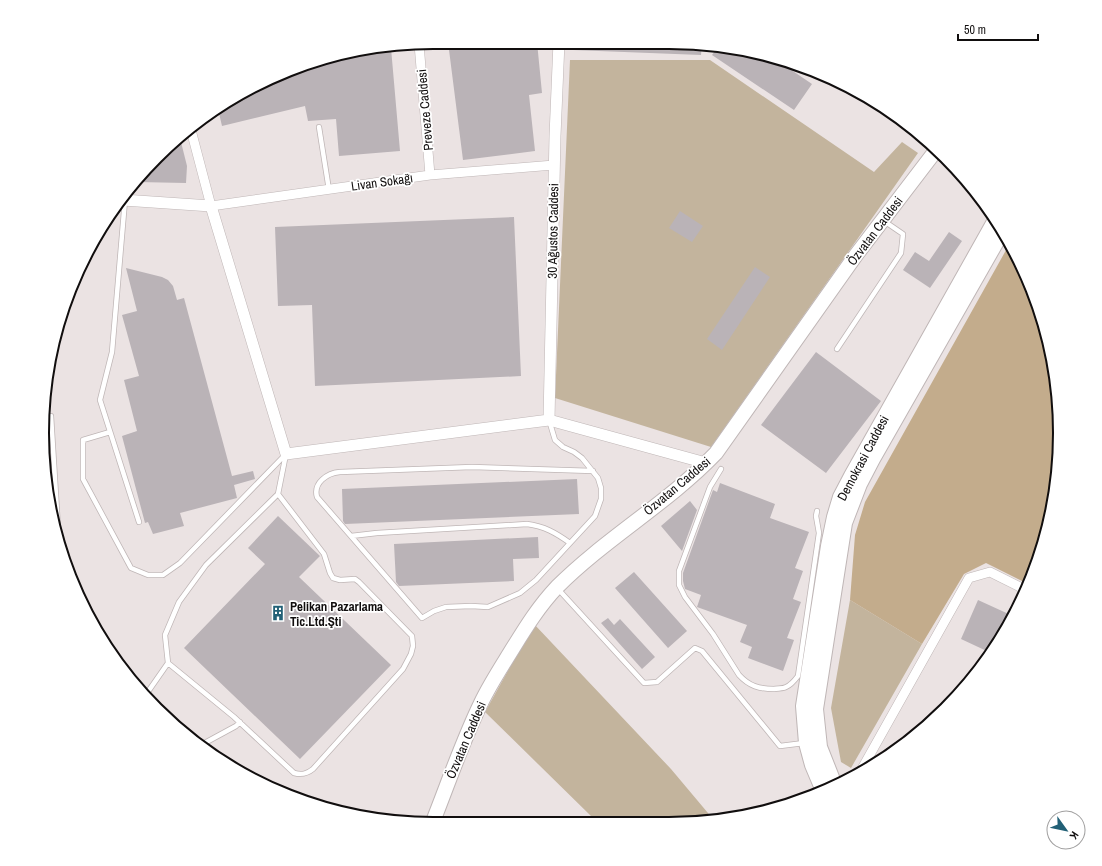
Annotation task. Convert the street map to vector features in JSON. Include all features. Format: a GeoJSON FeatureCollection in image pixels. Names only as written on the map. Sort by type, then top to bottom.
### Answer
{"type":"FeatureCollection","features":[{"type":"Feature","properties":{"kind":"main road","name":"Özvatan Caddesi"},"geometry":{"type":"LineString","coordinates":[[435,817],[480,704],[530,620],[557,588],[597,551],[706,463],[726,439],[856,255],[933,154]]}},
{"type":"Feature","properties":{"kind":"main road","name":"Demokrasi Caddesi"},"geometry":{"type":"LineString","coordinates":[[820,786],[806,743],[803,706],[828,546],[840,497],[992,226]]}},
{"type":"Feature","properties":{"kind":"main road","name":"Demokrasi Caddesi"},"geometry":{"type":"LineString","coordinates":[[832,780],[820,747],[816,709],[845,523],[860,484],[873,459],[1000,238]]}},
{"type":"Feature","properties":{"kind":"street","name":"30 Ağustos Caddesi"},"geometry":{"type":"LineString","coordinates":[[549,420],[554,165],[559,49]]}},
{"type":"Feature","properties":{"kind":"street","name":"Preveze Caddesi"},"geometry":{"type":"LineString","coordinates":[[419,50],[430,175]]}},
{"type":"Feature","properties":{"kind":"street"},"geometry":{"type":"LineString","coordinates":[[192,134],[211,206],[286,454],[549,420],[706,463]]}},
{"type":"Feature","properties":{"kind":"street","name":"Livan Sokağı"},"geometry":{"type":"LineString","coordinates":[[211,206],[430,175],[554,165]]}},
{"type":"Feature","properties":{"kind":"street"},"geometry":{"type":"LineString","coordinates":[[127,200],[211,206]]}},
{"type":"Feature","properties":{"kind":"street"},"geometry":{"type":"LineString","coordinates":[[866,762],[969,578],[990,572],[1021,587]]}},
{"type":"Feature","properties":{"kind":"lane"},"geometry":{"type":"LineString","coordinates":[[319,127],[329,190]]}},
{"type":"Feature","properties":{"kind":"lane"},"geometry":{"type":"LineString","coordinates":[[124,206],[112,352],[100,400],[139,522]]}},
{"type":"Feature","properties":{"kind":"lane"},"geometry":{"type":"LineString","coordinates":[[837,349],[901,253],[903,234],[883,220]]}},
{"type":"Feature","properties":{"kind":"lane"},"geometry":{"type":"LineString","coordinates":[[51,416],[57,512]]}},
{"type":"Feature","properties":{"kind":"lane"},"geometry":{"type":"LineString","coordinates":[[549,420],[555,440],[563,447],[582,458],[593,471],[598,478],[601,488],[600,504],[590,522],[536,580],[520,593],[488,607],[471,606],[440,609],[422,618],[319,500],[316,494],[317,488],[321,481],[329,474],[334,472],[472,467],[593,471]]}},
{"type":"Feature","properties":{"kind":"lane"},"geometry":{"type":"LineString","coordinates":[[110,432],[83,440],[83,479],[131,568],[148,575],[163,575],[180,563],[286,454]]}},
{"type":"Feature","properties":{"kind":"lane"},"geometry":{"type":"LineString","coordinates":[[148,691],[168,663],[165,635],[179,602],[206,565],[278,494],[286,454]]}},
{"type":"Feature","properties":{"kind":"lane"},"geometry":{"type":"LineString","coordinates":[[721,469],[710,487],[679,571],[679,585],[685,598],[713,634],[739,675],[755,687],[765,689],[785,688],[798,676],[819,533],[816,516],[817,511]]}},
{"type":"Feature","properties":{"kind":"lane"},"geometry":{"type":"LineString","coordinates":[[168,663],[240,722],[294,773],[300,774],[309,772],[403,669],[411,654],[413,646],[412,636],[355,579],[340,580],[333,578],[324,554],[278,494]]}},
{"type":"Feature","properties":{"kind":"lane"},"geometry":{"type":"LineString","coordinates":[[350,536],[376,533],[527,524],[536,525],[551,530],[570,543]]}},
{"type":"Feature","properties":{"kind":"lane"},"geometry":{"type":"LineString","coordinates":[[557,588],[644,683],[657,682],[695,648],[702,651],[780,746],[806,743]]}},
{"type":"Feature","properties":{"kind":"lane"},"geometry":{"type":"LineString","coordinates":[[206,742],[236,726],[240,722]]}},
{"type":"Feature","properties":{"kind":"shaded area"},"geometry":{"type":"Polygon","coordinates":[[[570,60],[710,60],[874,172],[902,142],[918,153],[711,447],[555,398],[570,60]]]}},
{"type":"Feature","properties":{"kind":"shaded area"},"geometry":{"type":"Polygon","coordinates":[[[1006,250],[1024,286],[1040,334],[1046,358],[1052,408],[1052,458],[1046,508],[1033,556],[1023,582],[986,563],[964,574],[922,644],[850,600],[855,535],[865,502],[1006,250]]]}},
{"type":"Feature","properties":{"kind":"shaded area"},"geometry":{"type":"Polygon","coordinates":[[[850,600],[922,644],[851,768],[841,762],[831,708],[850,600]]]}},
{"type":"Feature","properties":{"kind":"shaded area"},"geometry":{"type":"Polygon","coordinates":[[[534,624],[671,769],[709,815],[669,817],[591,817],[485,712],[534,624]]]}},
{"type":"Feature","properties":{"kind":"building"},"geometry":{"type":"Polygon","coordinates":[[[449,49],[538,49],[542,93],[529,95],[535,151],[463,160],[449,49]]]}},
{"type":"Feature","properties":{"kind":"building"},"geometry":{"type":"Polygon","coordinates":[[[669,49],[701,51],[701,55],[573,50],[669,49]]]}},
{"type":"Feature","properties":{"kind":"building"},"geometry":{"type":"Polygon","coordinates":[[[391,51],[400,151],[339,156],[336,119],[308,121],[305,106],[222,126],[219,114],[241,100],[286,78],[334,62],[358,56],[391,51]]]}},
{"type":"Feature","properties":{"kind":"building"},"geometry":{"type":"Polygon","coordinates":[[[715,52],[719,52],[768,62],[788,68],[812,84],[794,110],[712,55],[715,52]]]}},
{"type":"Feature","properties":{"kind":"building"},"geometry":{"type":"Polygon","coordinates":[[[181,143],[187,166],[186,183],[142,182],[161,161],[181,143]]]}},
{"type":"Feature","properties":{"kind":"building"},"geometry":{"type":"Polygon","coordinates":[[[680,211],[703,226],[692,242],[669,228],[680,211]]]}},
{"type":"Feature","properties":{"kind":"building"},"geometry":{"type":"Polygon","coordinates":[[[514,217],[521,376],[315,386],[312,305],[278,306],[275,227],[514,217]]]}},
{"type":"Feature","properties":{"kind":"building"},"geometry":{"type":"Polygon","coordinates":[[[949,232],[962,241],[930,288],[903,270],[915,252],[929,261],[949,232]]]}},
{"type":"Feature","properties":{"kind":"building"},"geometry":{"type":"Polygon","coordinates":[[[755,267],[770,277],[722,350],[707,339],[755,267]]]}},
{"type":"Feature","properties":{"kind":"building"},"geometry":{"type":"Polygon","coordinates":[[[126,268],[162,277],[168,280],[173,286],[177,300],[184,298],[232,476],[253,471],[255,479],[234,485],[237,498],[180,513],[184,526],[153,534],[148,522],[145,523],[122,436],[137,431],[124,380],[139,376],[122,315],[137,311],[126,268]]]}},
{"type":"Feature","properties":{"kind":"building"},"geometry":{"type":"Polygon","coordinates":[[[816,352],[881,401],[826,473],[761,425],[816,352]]]}},
{"type":"Feature","properties":{"kind":"building"},"geometry":{"type":"Polygon","coordinates":[[[577,479],[579,514],[345,524],[343,521],[342,489],[577,479]]]}},
{"type":"Feature","properties":{"kind":"building"},"geometry":{"type":"Polygon","coordinates":[[[720,483],[775,504],[770,518],[809,532],[795,568],[803,571],[793,599],[801,602],[787,638],[794,640],[783,671],[748,658],[752,647],[740,642],[747,625],[697,607],[701,595],[685,589],[683,573],[713,490],[717,492],[720,483]]]}},
{"type":"Feature","properties":{"kind":"building"},"geometry":{"type":"Polygon","coordinates":[[[690,501],[697,510],[682,551],[661,526],[690,501]]]}},
{"type":"Feature","properties":{"kind":"building","name":"Pelikan Pazarlama Tic.Ltd.Şti"},"geometry":{"type":"Polygon","coordinates":[[[278,516],[320,556],[299,577],[391,665],[300,759],[184,648],[265,564],[248,548],[278,516]]]}},
{"type":"Feature","properties":{"kind":"building"},"geometry":{"type":"Polygon","coordinates":[[[538,537],[539,558],[513,559],[514,581],[399,586],[396,582],[394,544],[538,537]]]}},
{"type":"Feature","properties":{"kind":"building"},"geometry":{"type":"Polygon","coordinates":[[[634,572],[687,631],[668,648],[615,588],[634,572]]]}},
{"type":"Feature","properties":{"kind":"building"},"geometry":{"type":"Polygon","coordinates":[[[978,600],[1008,614],[985,650],[961,639],[978,600]]]}},
{"type":"Feature","properties":{"kind":"building"},"geometry":{"type":"Polygon","coordinates":[[[608,618],[614,625],[620,619],[655,657],[642,669],[601,623],[608,618]]]}},
{"type":"Feature","properties":{"kind":"place","name":"Pelikan Pazarlama Tic.Ltd.Şti"},"geometry":{"type":"Point","coordinates":[278,613]}}]}
